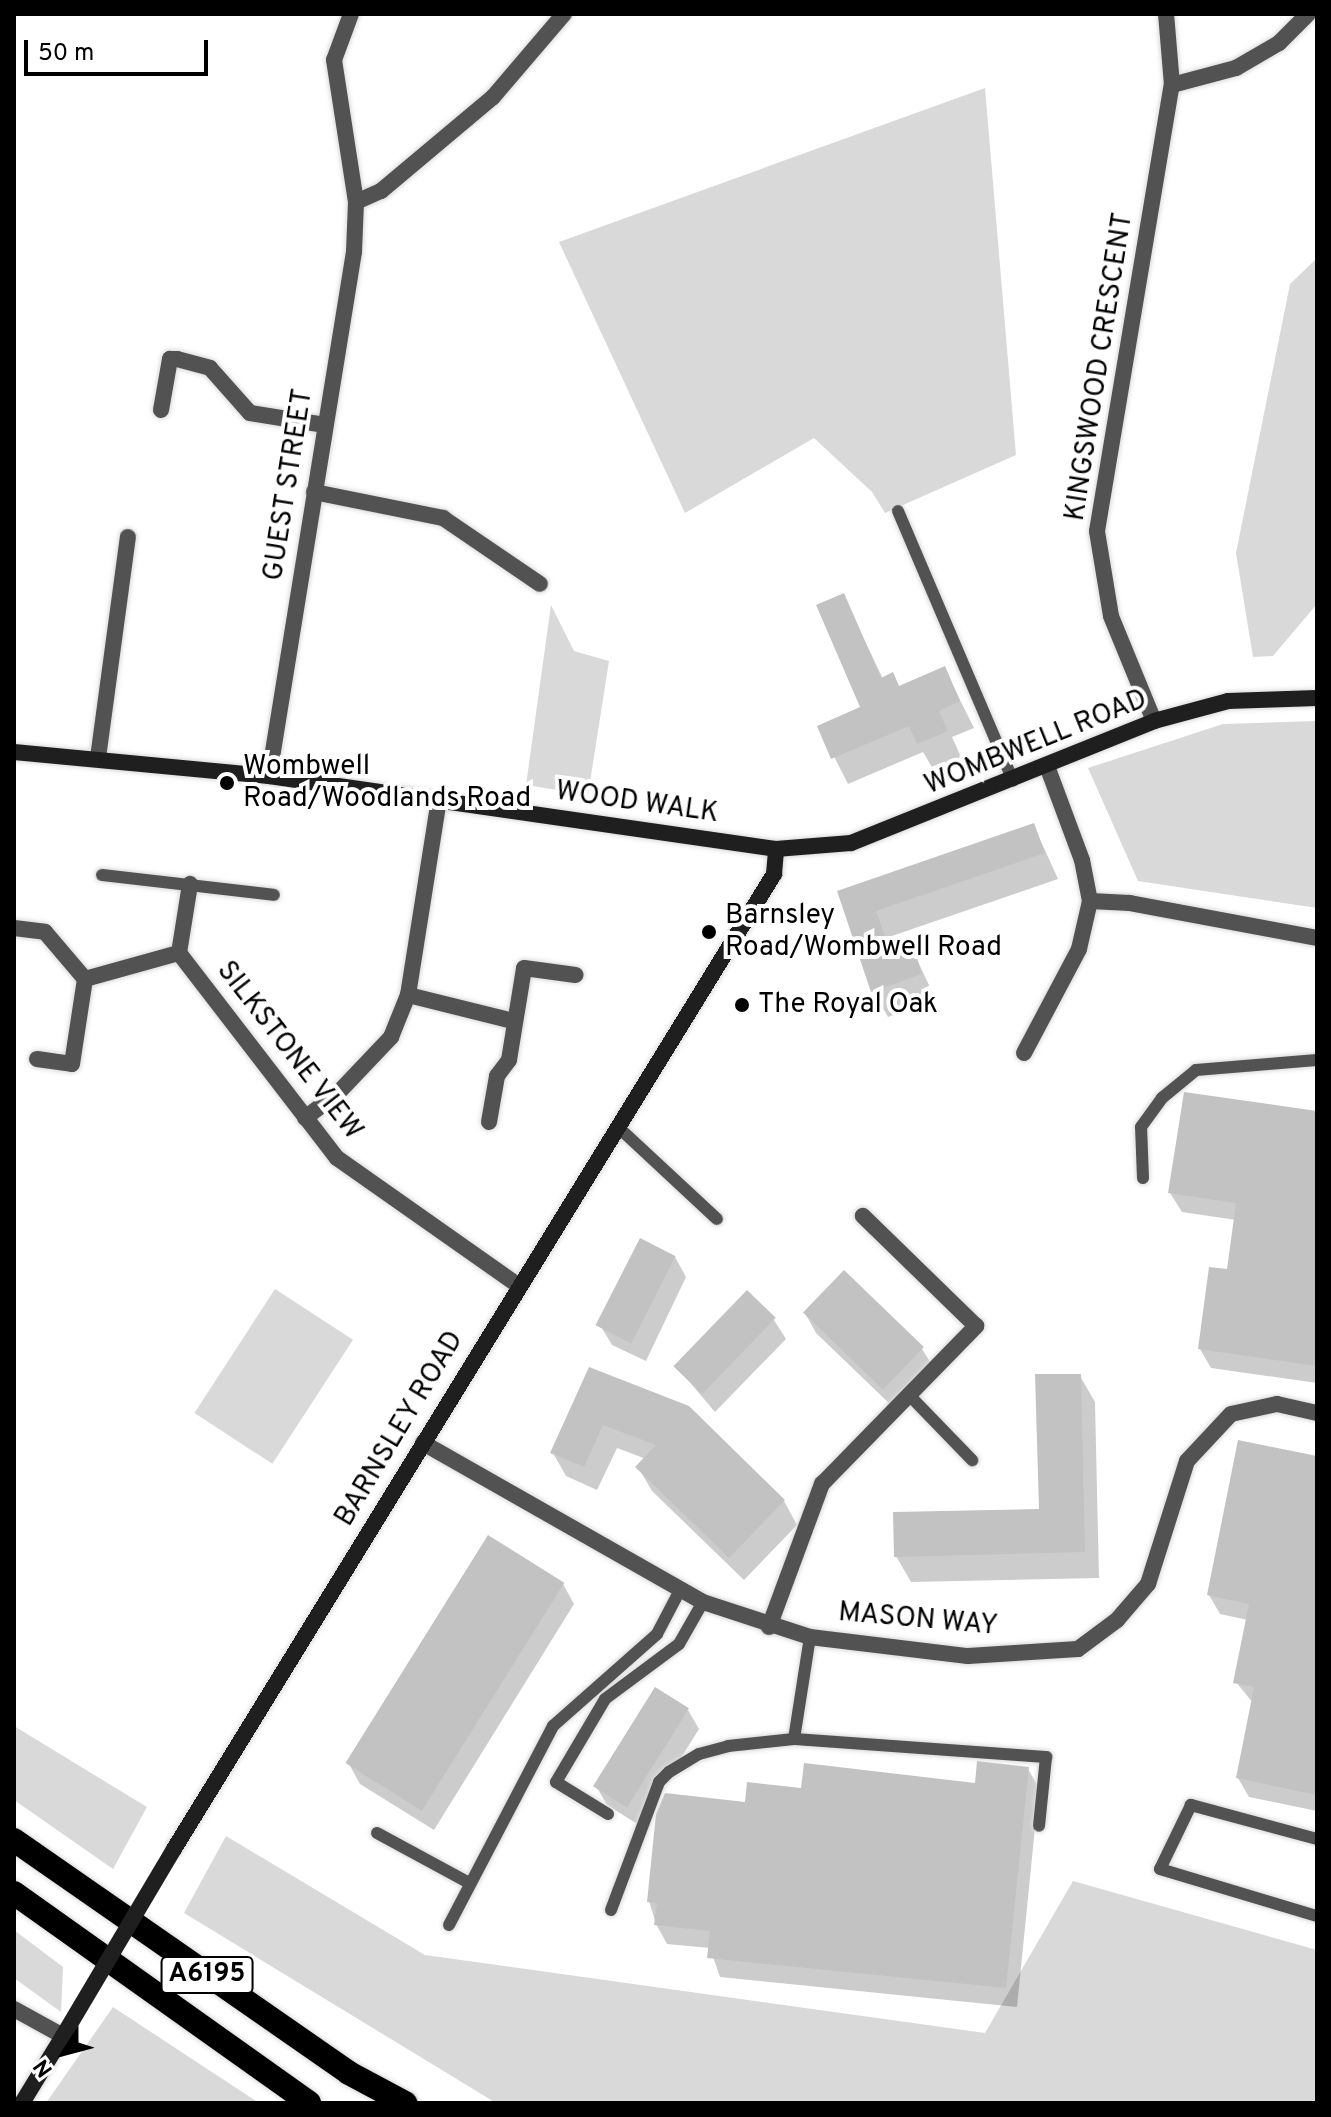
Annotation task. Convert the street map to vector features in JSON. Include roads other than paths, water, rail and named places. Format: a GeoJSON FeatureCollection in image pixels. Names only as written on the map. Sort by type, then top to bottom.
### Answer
{"type":"FeatureCollection","features":[{"type":"Feature","properties":{"kind":"highway","name":"A6195"},"geometry":{"type":"LineString","coordinates":[[14,1840],[349,2073],[405,2103]]}},
{"type":"Feature","properties":{"kind":"highway","name":"A6195"},"geometry":{"type":"LineString","coordinates":[[14,1893],[309,2103]]}},
{"type":"Feature","properties":{"kind":"street","name":"GUEST STREET"},"geometry":{"type":"LineString","coordinates":[[269,776],[354,252],[356,202],[334,60],[351,14]]}},
{"type":"Feature","properties":{"kind":"street"},"geometry":{"type":"LineString","coordinates":[[356,202],[381,191],[493,97],[564,14]]}},
{"type":"Feature","properties":{"kind":"street","name":"KINGSWOOD CRESCENT"},"geometry":{"type":"LineString","coordinates":[[1154,721],[1111,616],[1097,531],[1172,85],[1166,14]]}},
{"type":"Feature","properties":{"kind":"street"},"geometry":{"type":"LineString","coordinates":[[1172,85],[1236,68],[1279,43],[1308,14]]}},
{"type":"Feature","properties":{"kind":"street"},"geometry":{"type":"LineString","coordinates":[[161,410],[170,359],[177,359],[210,368],[250,413],[325,425]]}},
{"type":"Feature","properties":{"kind":"street"},"geometry":{"type":"LineString","coordinates":[[314,492],[443,518],[540,584]]}},
{"type":"Feature","properties":{"kind":"street"},"geometry":{"type":"LineString","coordinates":[[98,758],[128,537]]}},
{"type":"Feature","properties":{"kind":"street","name":"WOMBWELL ROAD"},"geometry":{"type":"LineString","coordinates":[[776,849],[851,843],[1154,721],[1228,701],[1317,698]]}},
{"type":"Feature","properties":{"kind":"street","name":"WOOD WALK"},"geometry":{"type":"LineString","coordinates":[[14,752],[269,776],[776,849]]}},
{"type":"Feature","properties":{"kind":"street"},"geometry":{"type":"LineString","coordinates":[[1024,1053],[1079,949],[1090,901],[1082,860],[1047,766]]}},
{"type":"Feature","properties":{"kind":"street"},"geometry":{"type":"LineString","coordinates":[[305,1118],[337,1094],[391,1037],[408,995],[439,800]]}},
{"type":"Feature","properties":{"kind":"street","name":"BARNSLEY ROAD"},"geometry":{"type":"LineString","coordinates":[[22,2103],[518,1285],[774,874],[776,849]]}},
{"type":"Feature","properties":{"kind":"street"},"geometry":{"type":"LineString","coordinates":[[179,953],[190,884]]}},
{"type":"Feature","properties":{"kind":"street"},"geometry":{"type":"LineString","coordinates":[[1090,901],[1317,938]]}},
{"type":"Feature","properties":{"kind":"street"},"geometry":{"type":"LineString","coordinates":[[14,928],[45,932],[85,979],[72,1064],[37,1059]]}},
{"type":"Feature","properties":{"kind":"street","name":"SILKSTONE VIEW"},"geometry":{"type":"LineString","coordinates":[[85,979],[179,953],[337,1158],[518,1285]]}},
{"type":"Feature","properties":{"kind":"street"},"geometry":{"type":"LineString","coordinates":[[489,1122],[497,1076],[509,1060],[524,968],[576,975]]}},
{"type":"Feature","properties":{"kind":"street"},"geometry":{"type":"LineString","coordinates":[[408,995],[513,1021]]}},
{"type":"Feature","properties":{"kind":"street"},"geometry":{"type":"LineString","coordinates":[[769,1627],[822,1484],[976,1326],[863,1216]]}},
{"type":"Feature","properties":{"kind":"street","name":"MASON WAY"},"geometry":{"type":"LineString","coordinates":[[423,1443],[703,1602],[769,1627],[810,1637],[968,1656],[1078,1649],[1117,1620],[1148,1584],[1187,1461],[1231,1414],[1277,1404],[1317,1413]]}},
{"type":"Feature","properties":{"kind":"street"},"geometry":{"type":"LineString","coordinates":[[14,2009],[63,2036]]}},
{"type":"Feature","properties":{"kind":"lane"},"geometry":{"type":"LineString","coordinates":[[898,511],[1013,780]]}},
{"type":"Feature","properties":{"kind":"lane"},"geometry":{"type":"LineString","coordinates":[[102,875],[274,895]]}},
{"type":"Feature","properties":{"kind":"lane"},"geometry":{"type":"LineString","coordinates":[[1143,1178],[1141,1127],[1162,1098],[1196,1070],[1317,1060]]}},
{"type":"Feature","properties":{"kind":"lane"},"geometry":{"type":"LineString","coordinates":[[618,1127],[717,1219]]}},
{"type":"Feature","properties":{"kind":"lane"},"geometry":{"type":"LineString","coordinates":[[909,1395],[972,1460]]}},
{"type":"Feature","properties":{"kind":"lane"},"geometry":{"type":"LineString","coordinates":[[449,1925],[553,1726],[657,1634],[680,1590]]}},
{"type":"Feature","properties":{"kind":"lane"},"geometry":{"type":"LineString","coordinates":[[608,1814],[556,1782],[605,1699],[679,1644],[703,1602]]}},
{"type":"Feature","properties":{"kind":"lane"},"geometry":{"type":"LineString","coordinates":[[794,1739],[810,1637]]}},
{"type":"Feature","properties":{"kind":"lane"},"geometry":{"type":"LineString","coordinates":[[611,1910],[659,1782],[669,1772],[699,1754],[728,1746],[794,1739],[1046,1757],[1039,1826]]}},
{"type":"Feature","properties":{"kind":"lane"},"geometry":{"type":"LineString","coordinates":[[1317,1839],[1191,1805],[1160,1869],[1317,1916]]}},
{"type":"Feature","properties":{"kind":"lane"},"geometry":{"type":"LineString","coordinates":[[377,1833],[469,1883]]}},
{"type":"Feature","properties":{"kind":"place","name":"Wombwell Road/Woodlands Road"},"geometry":{"type":"Point","coordinates":[227,783]}},
{"type":"Feature","properties":{"kind":"place","name":"Barnsley Road/Wombwell Road"},"geometry":{"type":"Point","coordinates":[709,932]}},
{"type":"Feature","properties":{"kind":"place","name":"The Royal Oak"},"geometry":{"type":"Point","coordinates":[742,1005]}}]}
